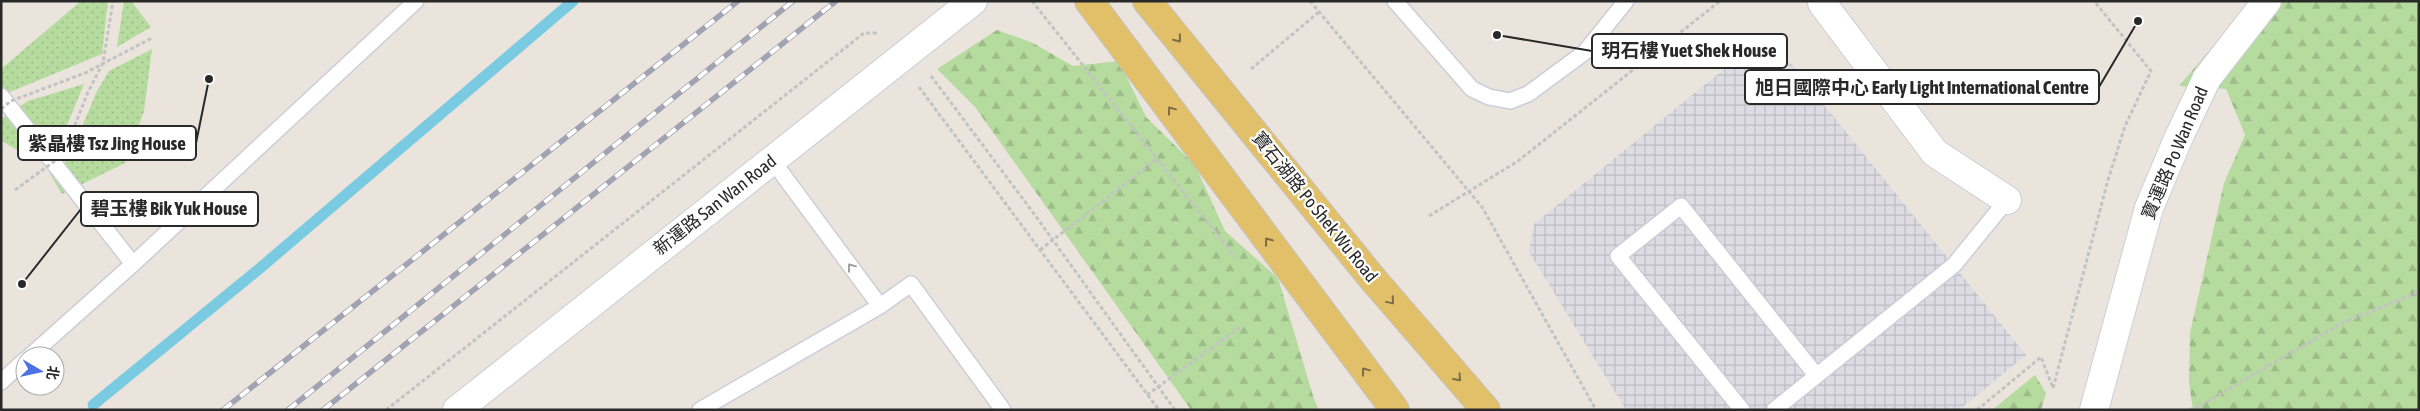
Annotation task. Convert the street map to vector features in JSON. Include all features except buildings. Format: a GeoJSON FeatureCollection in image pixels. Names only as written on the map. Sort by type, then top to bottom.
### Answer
{"type":"FeatureCollection","features":[{"type":"Feature","properties":{"kind":"main road","name":"寶石湖路 Po Shek Wu Road"},"geometry":{"type":"LineString","coordinates":[[1147,1],[1372,278],[1486,410]]}},
{"type":"Feature","properties":{"kind":"main road"},"geometry":{"type":"LineString","coordinates":[[1091,4],[1395,410]]}},
{"type":"Feature","properties":{"kind":"street","name":"新運路 San Wan Road"},"geometry":{"type":"LineString","coordinates":[[457,410],[973,1]]}},
{"type":"Feature","properties":{"kind":"street","name":"寶運路 Po Wan Road"},"geometry":{"type":"LineString","coordinates":[[2094,410],[2149,208],[2178,139],[2207,78],[2267,1]]}},
{"type":"Feature","properties":{"kind":"street"},"geometry":{"type":"LineString","coordinates":[[1822,2],[1935,153],[2007,200]]}},
{"type":"Feature","properties":{"kind":"lane"},"geometry":{"type":"LineString","coordinates":[[41,346],[133,264],[416,1]]}},
{"type":"Feature","properties":{"kind":"lane"},"geometry":{"type":"LineString","coordinates":[[1395,1],[1472,89],[1490,98],[1510,101],[1528,94],[1585,52],[1626,1]]}},
{"type":"Feature","properties":{"kind":"lane"},"geometry":{"type":"LineString","coordinates":[[1,96],[133,264]]}},
{"type":"Feature","properties":{"kind":"lane"},"geometry":{"type":"LineString","coordinates":[[772,160],[880,306]]}},
{"type":"Feature","properties":{"kind":"lane"},"geometry":{"type":"LineString","coordinates":[[1774,410],[1954,265],[2007,200]]}},
{"type":"Feature","properties":{"kind":"lane"},"geometry":{"type":"LineString","coordinates":[[1742,410],[1618,256],[1681,206],[1816,376]]}},
{"type":"Feature","properties":{"kind":"lane"},"geometry":{"type":"LineString","coordinates":[[700,410],[880,306],[911,284],[1004,410]]}},
{"type":"Feature","properties":{"kind":"lane"},"geometry":{"type":"LineString","coordinates":[[1,382],[15,369]]}},
{"type":"Feature","properties":{"kind":"path"},"geometry":{"type":"LineString","coordinates":[[15,190],[63,155],[88,92],[104,63],[113,1]]}},
{"type":"Feature","properties":{"kind":"path"},"geometry":{"type":"LineString","coordinates":[[1032,1],[1238,260]]}},
{"type":"Feature","properties":{"kind":"path"},"geometry":{"type":"LineString","coordinates":[[1310,1],[1482,207],[1596,410]]}},
{"type":"Feature","properties":{"kind":"path"},"geometry":{"type":"LineString","coordinates":[[1429,216],[1518,161],[1720,1]]}},
{"type":"Feature","properties":{"kind":"path"},"geometry":{"type":"LineString","coordinates":[[1977,410],[2041,357],[2053,388],[2108,180],[2125,126],[2151,71],[2094,1]]}},
{"type":"Feature","properties":{"kind":"path"},"geometry":{"type":"LineString","coordinates":[[1251,69],[1319,12]]}},
{"type":"Feature","properties":{"kind":"path"},"geometry":{"type":"LineString","coordinates":[[386,410],[864,33],[874,32],[883,37]]}},
{"type":"Feature","properties":{"kind":"path"},"geometry":{"type":"LineString","coordinates":[[1,109],[11,102],[104,63],[152,38]]}},
{"type":"Feature","properties":{"kind":"path"},"geometry":{"type":"LineString","coordinates":[[926,70],[1053,240],[1175,410]]}},
{"type":"Feature","properties":{"kind":"path"},"geometry":{"type":"LineString","coordinates":[[914,80],[1159,410]]}},
{"type":"Feature","properties":{"kind":"path"},"geometry":{"type":"LineString","coordinates":[[1040,250],[1157,159]]}},
{"type":"Feature","properties":{"kind":"path"},"geometry":{"type":"LineString","coordinates":[[2189,410],[2198,407],[2342,323],[2419,292]]}},
{"type":"Feature","properties":{"kind":"path"},"geometry":{"type":"LineString","coordinates":[[1147,395],[1240,327]]}},
{"type":"Feature","properties":{"kind":"shaded area"},"geometry":{"type":"Polygon","coordinates":[[[1767,34],[2026,355],[1959,410],[1626,410],[1529,252],[1534,224],[1767,34]]]}},
{"type":"Feature","properties":{"kind":"green space"},"geometry":{"type":"Polygon","coordinates":[[[81,1],[108,1],[102,54],[10,92],[1,98],[1,69],[81,1]]]}},
{"type":"Feature","properties":{"kind":"green space"},"geometry":{"type":"Polygon","coordinates":[[[124,1],[131,1],[151,27],[117,47],[124,1]]]}},
{"type":"Feature","properties":{"kind":"green space"},"geometry":{"type":"Polygon","coordinates":[[[2252,1],[2419,1],[2419,410],[2193,410],[2189,383],[2190,333],[2224,183],[2245,135],[2226,89],[2179,86],[2252,1]]]}},
{"type":"Feature","properties":{"kind":"green space"},"geometry":{"type":"Polygon","coordinates":[[[997,30],[1033,43],[1073,66],[1119,61],[1146,117],[1195,165],[1225,231],[1278,278],[1314,399],[1319,410],[1191,410],[975,107],[937,69],[997,30]]]}},
{"type":"Feature","properties":{"kind":"green space"},"geometry":{"type":"Polygon","coordinates":[[[152,49],[144,111],[125,163],[62,194],[49,172],[68,160],[97,91],[109,71],[152,49]]]}},
{"type":"Feature","properties":{"kind":"green space"},"geometry":{"type":"Polygon","coordinates":[[[84,84],[56,152],[48,154],[27,153],[1,140],[1,119],[28,101],[84,84]]]}},
{"type":"Feature","properties":{"kind":"green space"},"geometry":{"type":"Polygon","coordinates":[[[2035,375],[2046,393],[2041,410],[1992,410],[2035,375]]]}},
{"type":"Feature","properties":{"kind":"waterway"},"geometry":{"type":"LineString","coordinates":[[93,405],[259,269],[573,1]]}},
{"type":"Feature","properties":{"kind":"railway"},"geometry":{"type":"LineString","coordinates":[[223,410],[738,1]]}},
{"type":"Feature","properties":{"kind":"railway"},"geometry":{"type":"LineString","coordinates":[[288,410],[793,1]]}},
{"type":"Feature","properties":{"kind":"railway"},"geometry":{"type":"LineString","coordinates":[[323,410],[836,1]]}},
{"type":"Feature","properties":{"kind":"place","name":"旭日國際中心 Early Light International Centre"},"geometry":{"type":"Point","coordinates":[2138,21]}},
{"type":"Feature","properties":{"kind":"place","name":"玥石樓 Yuet Shek House"},"geometry":{"type":"Point","coordinates":[1497,35]}},
{"type":"Feature","properties":{"kind":"place","name":"紫晶樓 Tsz Jing House"},"geometry":{"type":"Point","coordinates":[209,79]}},
{"type":"Feature","properties":{"kind":"place","name":"碧玉樓 Bik Yuk House"},"geometry":{"type":"Point","coordinates":[22,284]}}]}
